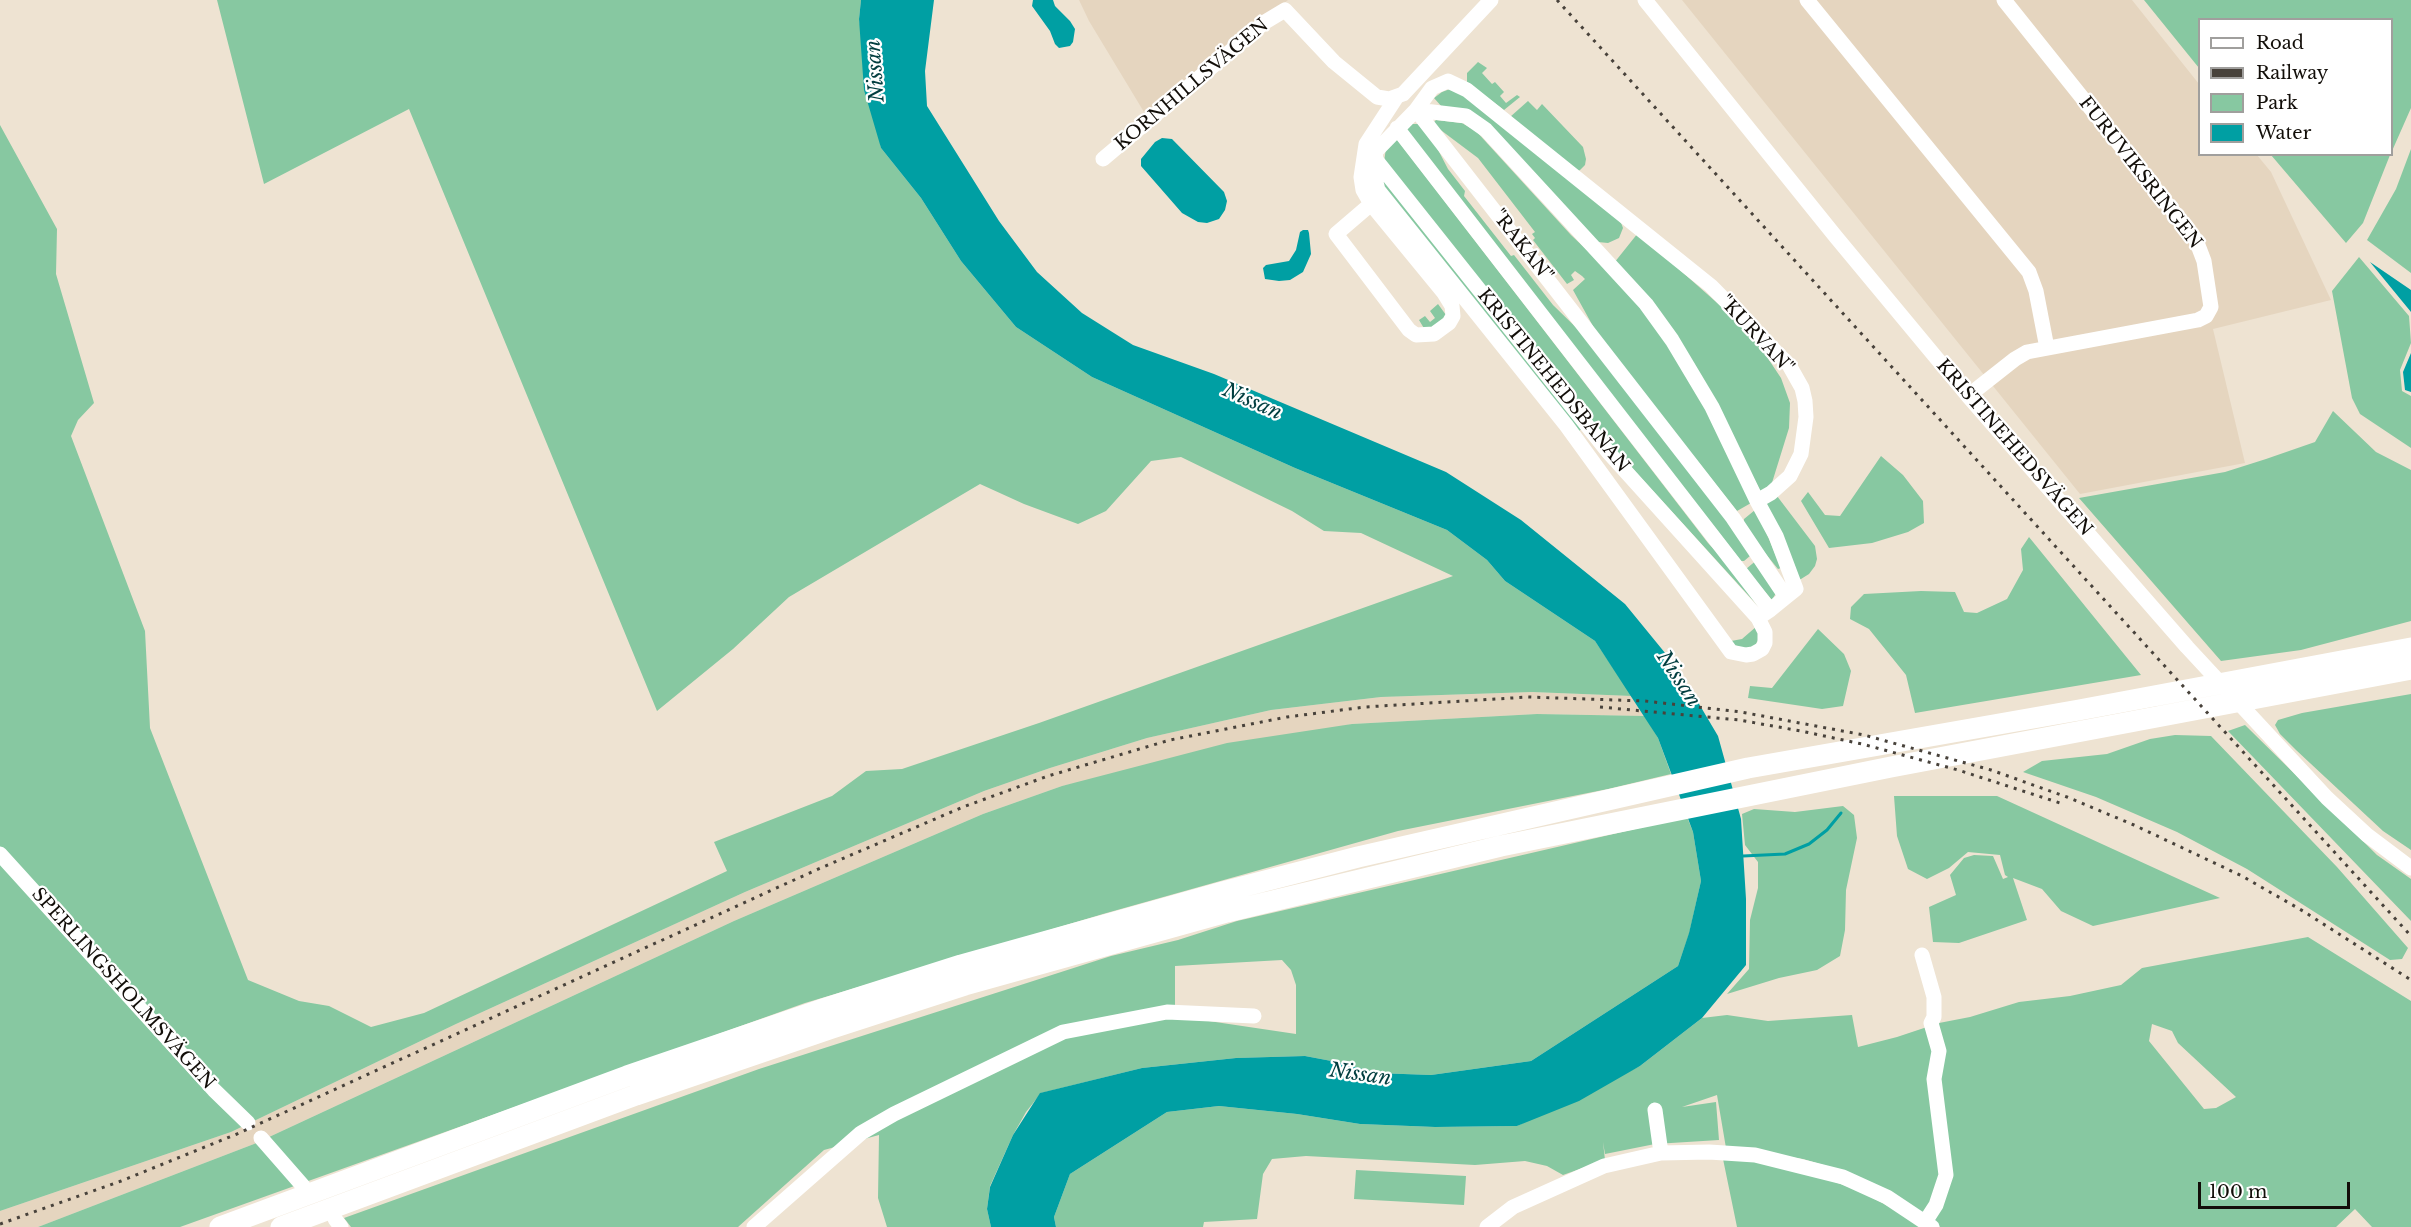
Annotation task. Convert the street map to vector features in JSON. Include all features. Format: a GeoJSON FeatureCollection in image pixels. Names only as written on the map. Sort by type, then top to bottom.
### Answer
{"type":"FeatureCollection","features":[{"type":"Feature","properties":{"kind":"highway"},"geometry":{"type":"LineString","coordinates":[[220,1227],[627,1076],[823,1009],[961,965],[1233,889],[1359,857],[1748,768],[2079,710],[2411,648]]}},
{"type":"Feature","properties":{"kind":"highway"},"geometry":{"type":"LineString","coordinates":[[281,1227],[636,1095],[832,1028],[965,985],[1205,918],[1364,877],[1501,846],[1891,767],[2411,669]]}},
{"type":"Feature","properties":{"kind":"street"},"geometry":{"type":"LineString","coordinates":[[1397,128],[1764,614],[1765,643],[1761,649],[1746,656],[1731,652],[1566,424],[1378,190],[1374,174],[1371,136],[1396,98],[1403,94],[1491,0]]}},
{"type":"Feature","properties":{"kind":"street","name":"KRISTINEHEDSVÄGEN"},"geometry":{"type":"LineString","coordinates":[[1645,0],[1968,396],[2187,647],[2327,798],[2367,835],[2411,868]]}},
{"type":"Feature","properties":{"kind":"street"},"geometry":{"type":"LineString","coordinates":[[1807,0],[2029,272],[2036,291],[2047,348]]}},
{"type":"Feature","properties":{"kind":"street","name":"FURUVIKSRINGEN"},"geometry":{"type":"LineString","coordinates":[[1968,396],[2020,355],[2198,320],[2210,311],[2210,292],[2202,251],[2196,240],[2004,0]]}},
{"type":"Feature","properties":{"kind":"street","name":"KORNHILLSVÄGEN"},"geometry":{"type":"LineString","coordinates":[[1103,159],[1264,22],[1285,10],[1334,62],[1377,97],[1396,98]]}},
{"type":"Feature","properties":{"kind":"street","name":"\"KURVAN\""},"geometry":{"type":"LineString","coordinates":[[1416,110],[1432,88],[1448,81],[1457,84],[1711,286],[1789,365],[1802,388],[1806,417],[1801,454],[1790,476],[1771,493],[1757,501]]}},
{"type":"Feature","properties":{"kind":"street"},"geometry":{"type":"LineString","coordinates":[[1371,204],[1336,234],[1409,330],[1416,335],[1434,334],[1449,323],[1453,316],[1452,306],[1371,204],[1363,190],[1361,177],[1375,152],[1416,110],[1466,116],[1486,130],[1646,304],[1691,369],[1776,537],[1796,589],[1764,614]]}},
{"type":"Feature","properties":{"kind":"street","name":"\"RAKAN\""},"geometry":{"type":"LineString","coordinates":[[1416,110],[1733,518],[1786,597]]}},
{"type":"Feature","properties":{"kind":"street","name":"KRISTINEHEDSBANAN"},"geometry":{"type":"LineString","coordinates":[[1373,156],[1609,453],[1764,614]]}},
{"type":"Feature","properties":{"kind":"street","name":"SPERLINGSHOLMSVÄGEN"},"geometry":{"type":"LineString","coordinates":[[0,854],[207,1082],[248,1123]]}},
{"type":"Feature","properties":{"kind":"street"},"geometry":{"type":"LineString","coordinates":[[1487,1227],[1513,1207],[1604,1166],[1661,1153],[1709,1152],[1755,1155],[1843,1177],[1887,1197],[1929,1224],[1946,1175],[1934,1078],[1939,1051],[1931,1023],[1935,1017],[1934,997],[1922,955]]}},
{"type":"Feature","properties":{"kind":"street"},"geometry":{"type":"LineString","coordinates":[[754,1227],[861,1133],[904,1109],[1063,1032],[1167,1012],[1254,1017]]}},
{"type":"Feature","properties":{"kind":"street"},"geometry":{"type":"LineString","coordinates":[[1655,1110],[1661,1153]]}},
{"type":"Feature","properties":{"kind":"street"},"geometry":{"type":"LineString","coordinates":[[261,1138],[303,1186]]}},
{"type":"Feature","properties":{"kind":"shaded area"},"geometry":{"type":"Polygon","coordinates":[[[1079,0],[1288,0],[1147,117],[1089,21],[1079,0]]]}},
{"type":"Feature","properties":{"kind":"shaded area"},"geometry":{"type":"Polygon","coordinates":[[[1682,0],[2132,0],[2198,83],[2198,156],[2258,156],[2271,172],[2331,300],[2213,329],[2245,463],[2080,494],[1682,0]]]}},
{"type":"Feature","properties":{"kind":"shaded area"},"geometry":{"type":"Polygon","coordinates":[[[1532,692],[1632,696],[1645,716],[1537,714],[1352,724],[1062,786],[983,814],[734,921],[254,1144],[38,1227],[0,1227],[0,1211],[231,1132],[456,1024],[745,892],[984,791],[1147,738],[1271,710],[1381,697],[1532,692]]]}},
{"type":"Feature","properties":{"kind":"green space"},"geometry":{"type":"Polygon","coordinates":[[[217,0],[861,0],[859,19],[881,148],[921,198],[961,261],[1016,327],[1092,377],[1295,468],[1447,530],[1487,560],[1505,581],[1595,641],[1632,696],[1532,692],[1381,697],[1271,710],[1147,738],[1050,768],[984,791],[745,892],[456,1024],[231,1132],[0,1211],[0,125],[57,229],[56,274],[94,403],[78,420],[71,436],[145,631],[150,728],[248,980],[299,1001],[329,1006],[371,1027],[424,1013],[727,871],[714,842],[832,796],[866,771],[902,769],[1039,723],[1453,576],[1361,533],[1324,531],[1292,511],[1181,457],[1151,461],[1106,511],[1078,524],[1024,504],[980,484],[789,597],[733,649],[657,711],[409,109],[264,184],[217,0]]]}},
{"type":"Feature","properties":{"kind":"green space"},"geometry":{"type":"Polygon","coordinates":[[[2144,0],[2411,0],[2411,108],[2393,149],[2393,18],[2198,18],[2198,67],[2144,0]]]}},
{"type":"Feature","properties":{"kind":"green space"},"geometry":{"type":"Polygon","coordinates":[[[1478,62],[1487,68],[1482,73],[1504,92],[1500,96],[1506,103],[1517,95],[1520,97],[1504,110],[1467,82],[1467,73],[1478,62]]]}},
{"type":"Feature","properties":{"kind":"green space"},"geometry":{"type":"Polygon","coordinates":[[[1450,89],[1456,89],[1620,220],[1623,228],[1619,238],[1608,243],[1598,242],[1533,171],[1442,107],[1434,98],[1450,89]]]}},
{"type":"Feature","properties":{"kind":"green space"},"geometry":{"type":"Polygon","coordinates":[[[1528,101],[1537,110],[1542,104],[1583,147],[1586,159],[1585,165],[1580,170],[1577,172],[1510,117],[1528,101]]]}},
{"type":"Feature","properties":{"kind":"green space"},"geometry":{"type":"Polygon","coordinates":[[[1436,120],[1462,123],[1476,131],[1571,235],[1628,289],[1679,355],[1751,503],[1737,511],[1599,337],[1573,290],[1585,279],[1575,271],[1571,275],[1574,280],[1567,284],[1533,240],[1535,238],[1532,234],[1535,232],[1478,158],[1438,128],[1434,122],[1436,120]]]}},
{"type":"Feature","properties":{"kind":"green space"},"geometry":{"type":"Polygon","coordinates":[[[1418,124],[1434,142],[1448,169],[1465,191],[1464,196],[1553,305],[1593,344],[1750,548],[1750,556],[1744,561],[1741,561],[1407,133],[1406,126],[1418,124]]]}},
{"type":"Feature","properties":{"kind":"green space"},"geometry":{"type":"Polygon","coordinates":[[[1395,137],[1758,606],[1582,413],[1384,162],[1386,148],[1395,137]]]}},
{"type":"Feature","properties":{"kind":"green space"},"geometry":{"type":"Polygon","coordinates":[[[2411,149],[2411,273],[2367,240],[2396,189],[2411,149]]]}},
{"type":"Feature","properties":{"kind":"green space"},"geometry":{"type":"Polygon","coordinates":[[[2272,156],[2390,156],[2363,223],[2346,243],[2272,156]]]}},
{"type":"Feature","properties":{"kind":"green space"},"geometry":{"type":"Polygon","coordinates":[[[1381,175],[1583,428],[1579,431],[1386,194],[1381,175]]]}},
{"type":"Feature","properties":{"kind":"green space"},"geometry":{"type":"Polygon","coordinates":[[[1638,233],[1732,316],[1763,351],[1781,378],[1790,403],[1789,428],[1771,486],[1762,494],[1714,403],[1614,263],[1638,233]]]}},
{"type":"Feature","properties":{"kind":"green space"},"geometry":{"type":"Polygon","coordinates":[[[2359,257],[2409,316],[2411,343],[2400,370],[2402,391],[2411,396],[2411,448],[2360,414],[2352,398],[2332,291],[2359,257]]]}},
{"type":"Feature","properties":{"kind":"green space"},"geometry":{"type":"Polygon","coordinates":[[[1438,304],[1446,315],[1445,321],[1425,330],[1419,320],[1425,316],[1430,322],[1435,318],[1430,311],[1438,304]]]}},
{"type":"Feature","properties":{"kind":"green space"},"geometry":{"type":"Polygon","coordinates":[[[2333,411],[2376,452],[2411,470],[2411,621],[2301,650],[2221,661],[2079,498],[2225,472],[2266,459],[2315,442],[2333,411]]]}},
{"type":"Feature","properties":{"kind":"green space"},"geometry":{"type":"Polygon","coordinates":[[[1881,456],[1903,475],[1923,501],[1924,523],[1908,532],[1872,543],[1829,548],[1801,501],[1808,492],[1825,515],[1840,516],[1881,456]]]}},
{"type":"Feature","properties":{"kind":"green space"},"geometry":{"type":"Polygon","coordinates":[[[1777,496],[1815,546],[1817,559],[1815,566],[1809,574],[1798,580],[1763,503],[1777,496]]]}},
{"type":"Feature","properties":{"kind":"green space"},"geometry":{"type":"Polygon","coordinates":[[[1757,510],[1781,568],[1778,569],[1743,526],[1744,519],[1757,510]]]}},
{"type":"Feature","properties":{"kind":"green space"},"geometry":{"type":"Polygon","coordinates":[[[2029,537],[2141,675],[1915,713],[1906,675],[1869,629],[1850,619],[1851,607],[1864,594],[1955,592],[1964,612],[1977,613],[2007,599],[2023,570],[2021,549],[2029,537]]]}},
{"type":"Feature","properties":{"kind":"green space"},"geometry":{"type":"Polygon","coordinates":[[[1758,559],[1776,593],[1772,600],[1746,569],[1758,559]]]}},
{"type":"Feature","properties":{"kind":"green space"},"geometry":{"type":"Polygon","coordinates":[[[1757,626],[1759,638],[1755,646],[1746,649],[1734,645],[1731,641],[1742,639],[1757,626]]]}},
{"type":"Feature","properties":{"kind":"green space"},"geometry":{"type":"Polygon","coordinates":[[[1818,629],[1844,654],[1851,671],[1843,706],[1822,709],[1748,698],[1750,686],[1772,688],[1818,629]]]}},
{"type":"Feature","properties":{"kind":"green space"},"geometry":{"type":"Polygon","coordinates":[[[2411,694],[2411,850],[2383,831],[2296,750],[2280,734],[2275,725],[2278,720],[2302,713],[2411,694]]]}},
{"type":"Feature","properties":{"kind":"green space"},"geometry":{"type":"Polygon","coordinates":[[[1537,714],[1645,716],[1658,738],[1671,774],[1608,789],[1398,831],[1103,914],[805,1003],[180,1227],[38,1227],[254,1144],[734,921],[983,814],[1062,786],[1227,743],[1352,724],[1537,714]]]}},
{"type":"Feature","properties":{"kind":"green space"},"geometry":{"type":"Polygon","coordinates":[[[2245,725],[2377,855],[2411,879],[2411,921],[2228,731],[2245,725]]]}},
{"type":"Feature","properties":{"kind":"green space"},"geometry":{"type":"Polygon","coordinates":[[[2175,735],[2211,736],[2337,867],[2408,948],[2402,959],[2390,960],[2247,869],[2177,832],[2096,797],[2023,772],[2042,761],[2107,754],[2150,739],[2175,735]]]}},
{"type":"Feature","properties":{"kind":"green space"},"geometry":{"type":"Polygon","coordinates":[[[1894,796],[1997,796],[2220,898],[2093,926],[2061,911],[2042,889],[2013,878],[2027,920],[1959,943],[1933,942],[1929,907],[1956,895],[1950,875],[1964,858],[1974,855],[1993,856],[2003,879],[2008,877],[2005,875],[2000,855],[1968,852],[1949,868],[1927,879],[1908,869],[1897,836],[1894,796]]]}},
{"type":"Feature","properties":{"kind":"green space"},"geometry":{"type":"Polygon","coordinates":[[[1843,806],[1854,815],[1857,838],[1846,890],[1845,930],[1840,956],[1817,970],[1779,978],[1727,994],[1749,969],[1750,920],[1758,888],[1758,862],[1745,845],[1742,814],[1754,809],[1795,812],[1843,806]]]}},
{"type":"Feature","properties":{"kind":"green space"},"geometry":{"type":"Polygon","coordinates":[[[1687,817],[1693,832],[1701,881],[1689,934],[1678,966],[1531,1061],[1431,1075],[1376,1073],[1342,1063],[1305,1056],[1236,1058],[1142,1068],[1041,1093],[1026,1112],[1013,1135],[990,1186],[987,1209],[991,1227],[887,1227],[878,1198],[879,1135],[824,1150],[738,1227],[351,1227],[344,1218],[759,1069],[1111,956],[1178,940],[1237,921],[1687,817]],[[1282,960],[1175,966],[1175,1016],[1296,1034],[1296,985],[1291,970],[1282,960]]]}},
{"type":"Feature","properties":{"kind":"green space"},"geometry":{"type":"Polygon","coordinates":[[[2308,937],[2411,1001],[2411,1227],[2372,1227],[2355,1209],[2336,1227],[1940,1227],[1925,1214],[1847,1172],[1803,1159],[1726,1148],[1717,1095],[1682,1107],[1716,1102],[1719,1140],[1655,1144],[1605,1154],[1603,1142],[1605,1160],[1563,1175],[1547,1166],[1525,1161],[1475,1165],[1306,1156],[1272,1159],[1263,1174],[1257,1219],[1204,1222],[1203,1227],[1056,1227],[1054,1217],[1070,1174],[1167,1112],[1219,1106],[1297,1114],[1360,1124],[1435,1127],[1517,1126],[1640,1066],[1702,1018],[1727,1015],[1768,1021],[1852,1015],[1858,1047],[2019,1002],[2070,996],[2121,985],[2142,968],[2308,937]],[[2152,1024],[2149,1041],[2204,1109],[2216,1108],[2236,1097],[2178,1043],[2172,1031],[2152,1024]]]}},
{"type":"Feature","properties":{"kind":"green space"},"geometry":{"type":"Polygon","coordinates":[[[1723,1159],[1755,1161],[1796,1168],[1860,1191],[1912,1219],[1921,1227],[1737,1227],[1723,1159]]]}},
{"type":"Feature","properties":{"kind":"green space"},"geometry":{"type":"Polygon","coordinates":[[[1356,1170],[1466,1176],[1464,1205],[1354,1199],[1356,1170]]]}},
{"type":"Feature","properties":{"kind":"water","name":"Nissan"},"geometry":{"type":"Polygon","coordinates":[[[861,0],[934,0],[925,71],[927,106],[999,221],[1037,272],[1082,313],[1133,345],[1214,374],[1446,472],[1521,520],[1625,604],[1679,670],[1718,736],[1741,819],[1746,899],[1746,965],[1702,1018],[1640,1066],[1579,1101],[1517,1126],[1435,1127],[1360,1124],[1297,1114],[1219,1106],[1167,1112],[1070,1174],[1054,1217],[1056,1227],[991,1227],[987,1209],[990,1187],[1013,1135],[1040,1093],[1142,1068],[1236,1058],[1305,1056],[1342,1063],[1376,1073],[1431,1075],[1531,1061],[1678,966],[1689,933],[1701,881],[1693,832],[1658,738],[1595,641],[1505,581],[1487,560],[1447,530],[1295,468],[1092,377],[1016,327],[961,261],[921,198],[881,148],[864,90],[859,19],[861,0]]]}},
{"type":"Feature","properties":{"kind":"water"},"geometry":{"type":"Polygon","coordinates":[[[1033,0],[1053,0],[1055,6],[1070,21],[1075,29],[1070,46],[1059,48],[1055,44],[1050,31],[1032,6],[1033,0]]]}},
{"type":"Feature","properties":{"kind":"water"},"geometry":{"type":"Polygon","coordinates":[[[1162,138],[1172,139],[1224,192],[1227,201],[1225,210],[1219,219],[1207,223],[1198,222],[1182,213],[1141,166],[1141,159],[1155,142],[1162,138]]]}},
{"type":"Feature","properties":{"kind":"water"},"geometry":{"type":"Polygon","coordinates":[[[1308,230],[1309,233],[1311,254],[1303,272],[1290,280],[1265,279],[1263,268],[1266,265],[1289,261],[1296,250],[1300,232],[1308,230]]]}},
{"type":"Feature","properties":{"kind":"water"},"geometry":{"type":"Polygon","coordinates":[[[2370,262],[2411,290],[2411,312],[2370,262]]]}},
{"type":"Feature","properties":{"kind":"water"},"geometry":{"type":"Polygon","coordinates":[[[2411,353],[2411,392],[2405,390],[2403,372],[2411,353]]]}},
{"type":"Feature","properties":{"kind":"waterway"},"geometry":{"type":"LineString","coordinates":[[1743,856],[1785,854],[1809,844],[1827,830],[1841,813]]}},
{"type":"Feature","properties":{"kind":"railway"},"geometry":{"type":"LineString","coordinates":[[1557,0],[2411,936]]}},
{"type":"Feature","properties":{"kind":"railway"},"geometry":{"type":"LineString","coordinates":[[0,1224],[121,1181],[237,1134],[816,870],[963,807],[1048,776],[1170,740],[1287,717],[1365,707],[1528,697],[1645,701],[1741,712],[1864,735],[1991,770],[2067,797],[2134,825],[2242,876],[2303,911],[2411,980]]}},
{"type":"Feature","properties":{"kind":"railway"},"geometry":{"type":"LineString","coordinates":[[1600,707],[1739,720],[1801,731],[1862,744],[1958,770],[2060,803]]}}]}
